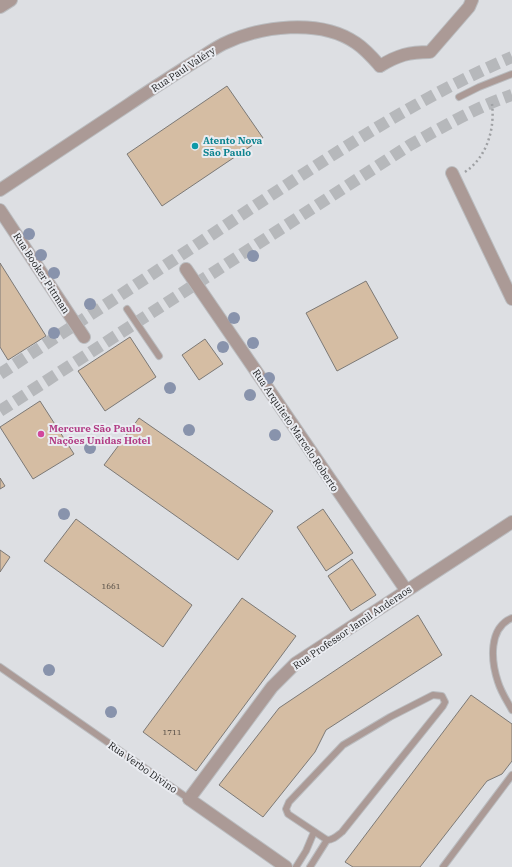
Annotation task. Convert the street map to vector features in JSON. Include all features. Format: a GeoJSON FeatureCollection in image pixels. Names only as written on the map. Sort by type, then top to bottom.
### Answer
{"type":"FeatureCollection","features":[{"type":"Feature","properties":{"kind":"street"},"geometry":{"type":"LineString","coordinates":[[0,7],[11,0]]}},
{"type":"Feature","properties":{"kind":"street","name":"Rua Paul Valéry"},"geometry":{"type":"LineString","coordinates":[[0,190],[168,78],[221,45],[237,38],[254,33],[280,29],[300,27],[321,29],[340,34],[356,43],[380,66],[395,57],[412,52],[430,52],[471,3]]}},
{"type":"Feature","properties":{"kind":"street"},"geometry":{"type":"LineString","coordinates":[[453,176],[512,299]]}},
{"type":"Feature","properties":{"kind":"street","name":"Rua Booker Pittman"},"geometry":{"type":"LineString","coordinates":[[0,210],[84,337]]}},
{"type":"Feature","properties":{"kind":"street","name":"Rua Arquiteto Marcelo Roberto"},"geometry":{"type":"LineString","coordinates":[[186,269],[406,590]]}},
{"type":"Feature","properties":{"kind":"street","name":"Rua Professor Jamil Anderaos"},"geometry":{"type":"LineString","coordinates":[[189,799],[272,687],[296,663],[512,522]]}},
{"type":"Feature","properties":{"kind":"street","name":"Rua Verbo Divino"},"geometry":{"type":"LineString","coordinates":[[189,799],[286,867]]}},
{"type":"Feature","properties":{"kind":"lane"},"geometry":{"type":"LineString","coordinates":[[459,97],[479,87],[512,74]]}},
{"type":"Feature","properties":{"kind":"lane"},"geometry":{"type":"LineString","coordinates":[[127,309],[159,356]]}},
{"type":"Feature","properties":{"kind":"lane"},"geometry":{"type":"LineString","coordinates":[[512,618],[504,621],[498,630],[492,650],[498,682],[512,710]]}},
{"type":"Feature","properties":{"kind":"lane","name":"Rua Verbo Divino"},"geometry":{"type":"LineString","coordinates":[[0,667],[189,799]]}},
{"type":"Feature","properties":{"kind":"lane"},"geometry":{"type":"LineString","coordinates":[[310,867],[327,840],[334,838],[342,832],[438,713],[445,702],[442,696],[433,695],[396,714],[351,740],[334,752],[287,806],[288,814],[327,840]]}},
{"type":"Feature","properties":{"kind":"lane"},"geometry":{"type":"LineString","coordinates":[[443,867],[512,775]]}},
{"type":"Feature","properties":{"kind":"lane"},"geometry":{"type":"LineString","coordinates":[[296,867],[306,851],[314,832]]}},
{"type":"Feature","properties":{"kind":"path"},"geometry":{"type":"LineString","coordinates":[[453,176],[468,170],[478,160],[486,147],[491,133],[493,119],[492,104]]}},
{"type":"Feature","properties":{"kind":"building","name":"Atento Nova São Paulo"},"geometry":{"type":"Polygon","coordinates":[[[227,86],[263,138],[162,206],[127,154],[227,86]]]}},
{"type":"Feature","properties":{"kind":"building"},"geometry":{"type":"Polygon","coordinates":[[[0,263],[46,336],[8,360],[0,347],[0,263]]]}},
{"type":"Feature","properties":{"kind":"building"},"geometry":{"type":"Polygon","coordinates":[[[366,281],[398,338],[337,371],[306,313],[366,281]]]}},
{"type":"Feature","properties":{"kind":"building"},"geometry":{"type":"Polygon","coordinates":[[[130,337],[156,377],[105,411],[78,371],[130,337]]]}},
{"type":"Feature","properties":{"kind":"building"},"geometry":{"type":"Polygon","coordinates":[[[205,339],[223,364],[199,380],[182,355],[205,339]]]}},
{"type":"Feature","properties":{"kind":"building"},"geometry":{"type":"Polygon","coordinates":[[[40,401],[74,454],[33,479],[0,427],[40,401]]]}},
{"type":"Feature","properties":{"kind":"building"},"geometry":{"type":"Polygon","coordinates":[[[139,418],[273,511],[238,560],[104,465],[139,418]]]}},
{"type":"Feature","properties":{"kind":"building"},"geometry":{"type":"Polygon","coordinates":[[[0,478],[5,486],[0,489],[0,478]]]}},
{"type":"Feature","properties":{"kind":"building"},"geometry":{"type":"Polygon","coordinates":[[[323,509],[353,553],[326,571],[297,527],[323,509]]]}},
{"type":"Feature","properties":{"kind":"building"},"geometry":{"type":"Polygon","coordinates":[[[76,519],[192,605],[163,647],[44,561],[76,519]]]}},
{"type":"Feature","properties":{"kind":"building"},"geometry":{"type":"Polygon","coordinates":[[[0,550],[10,557],[0,572],[0,550]]]}},
{"type":"Feature","properties":{"kind":"building"},"geometry":{"type":"Polygon","coordinates":[[[352,559],[376,595],[351,611],[328,576],[352,559]]]}},
{"type":"Feature","properties":{"kind":"building"},"geometry":{"type":"Polygon","coordinates":[[[242,598],[296,636],[196,771],[143,732],[242,598]]]}},
{"type":"Feature","properties":{"kind":"building"},"geometry":{"type":"Polygon","coordinates":[[[418,615],[442,655],[326,730],[315,752],[263,817],[219,785],[279,708],[418,615]]]}},
{"type":"Feature","properties":{"kind":"building"},"geometry":{"type":"Polygon","coordinates":[[[471,695],[512,724],[512,761],[502,774],[487,781],[420,867],[353,867],[345,862],[471,695]]]}},
{"type":"Feature","properties":{"kind":"tunnel"},"geometry":{"type":"LineString","coordinates":[[0,374],[304,173],[371,131],[440,92],[512,57]]}},
{"type":"Feature","properties":{"kind":"tunnel"},"geometry":{"type":"LineString","coordinates":[[0,411],[410,145],[473,111],[512,95]]}},
{"type":"Feature","properties":{"kind":"place","name":"Atento Nova São Paulo"},"geometry":{"type":"Point","coordinates":[195,146]}},
{"type":"Feature","properties":{"kind":"place","name":"Mercure São Paulo Nações Unidas Hotel"},"geometry":{"type":"Point","coordinates":[41,434]}}]}
